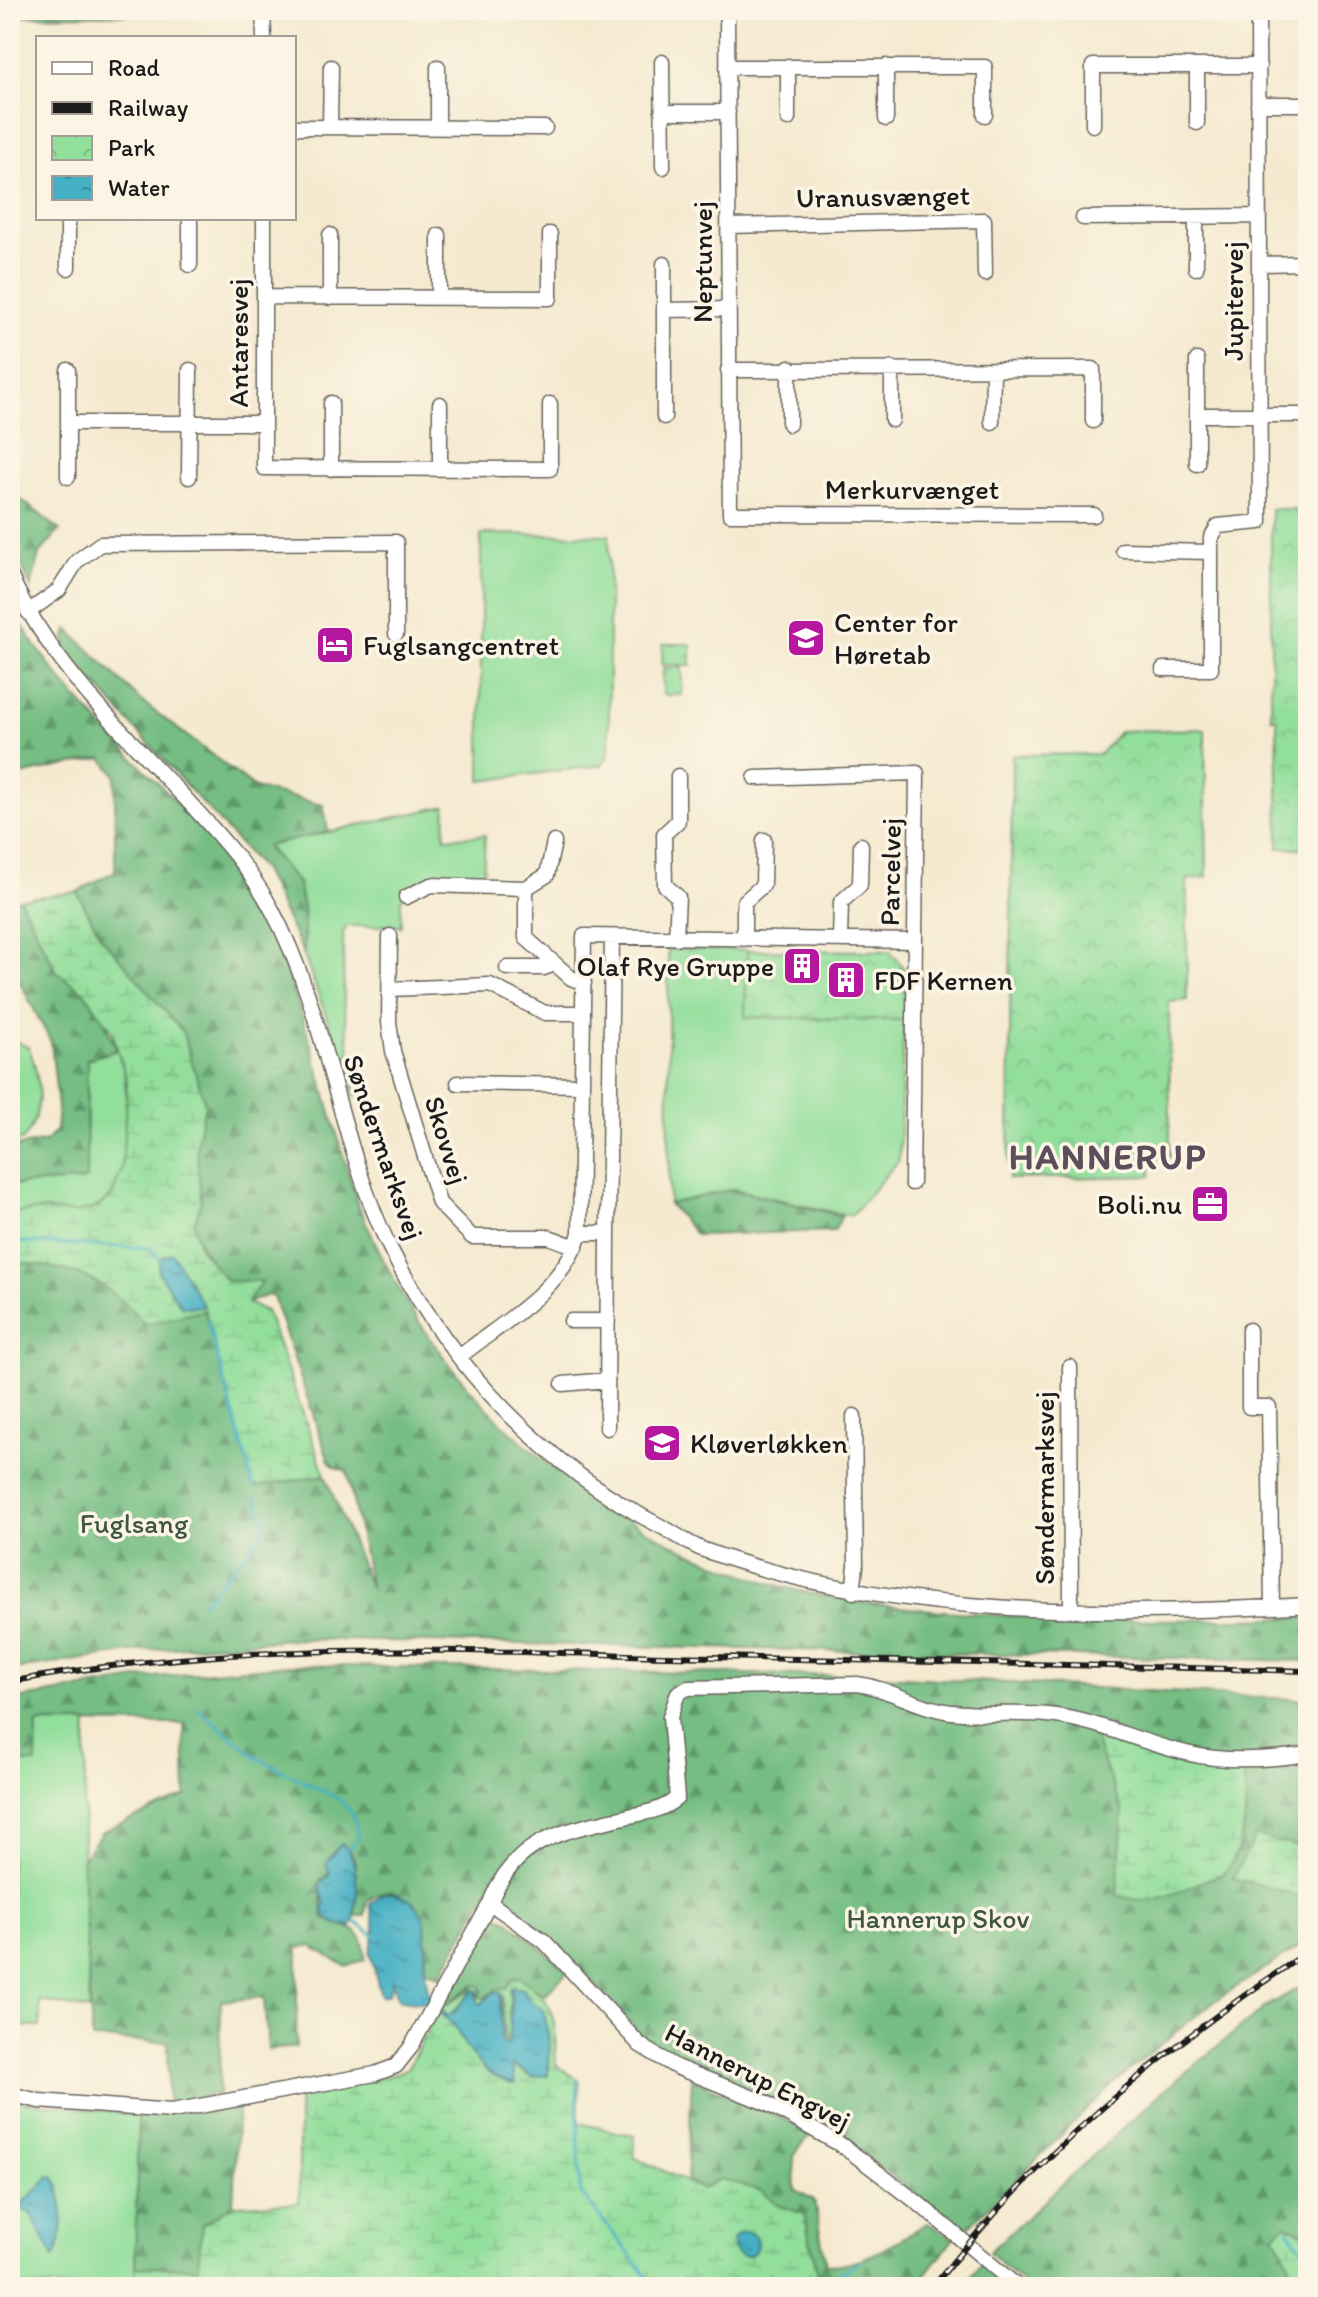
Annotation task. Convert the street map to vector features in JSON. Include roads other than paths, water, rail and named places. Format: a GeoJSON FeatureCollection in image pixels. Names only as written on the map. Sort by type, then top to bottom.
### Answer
{"type":"FeatureCollection","features":[{"type":"Feature","properties":{"kind":"street"},"geometry":{"type":"LineString","coordinates":[[263,10],[264,36]]}},
{"type":"Feature","properties":{"kind":"street","name":"Neptunvej"},"geometry":{"type":"LineString","coordinates":[[727,10],[730,514]]}},
{"type":"Feature","properties":{"kind":"street","name":"Jupitervej"},"geometry":{"type":"LineString","coordinates":[[1209,552],[1211,538],[1218,526],[1260,522],[1258,10]]}},
{"type":"Feature","properties":{"kind":"street"},"geometry":{"type":"LineString","coordinates":[[662,62],[663,167]]}},
{"type":"Feature","properties":{"kind":"street"},"geometry":{"type":"LineString","coordinates":[[788,66],[788,119]]}},
{"type":"Feature","properties":{"kind":"street"},"geometry":{"type":"LineString","coordinates":[[886,66],[886,119]]}},
{"type":"Feature","properties":{"kind":"street"},"geometry":{"type":"LineString","coordinates":[[1093,125],[1093,66],[1259,66]]}},
{"type":"Feature","properties":{"kind":"street"},"geometry":{"type":"LineString","coordinates":[[1197,66],[1197,123]]}},
{"type":"Feature","properties":{"kind":"street"},"geometry":{"type":"LineString","coordinates":[[330,127],[331,67]]}},
{"type":"Feature","properties":{"kind":"street"},"geometry":{"type":"LineString","coordinates":[[438,67],[438,128]]}},
{"type":"Feature","properties":{"kind":"street"},"geometry":{"type":"LineString","coordinates":[[727,67],[985,67],[985,115]]}},
{"type":"Feature","properties":{"kind":"street"},"geometry":{"type":"LineString","coordinates":[[1258,104],[1308,104]]}},
{"type":"Feature","properties":{"kind":"street"},"geometry":{"type":"LineString","coordinates":[[662,112],[728,112]]}},
{"type":"Feature","properties":{"kind":"street"},"geometry":{"type":"LineString","coordinates":[[296,127],[545,128]]}},
{"type":"Feature","properties":{"kind":"street"},"geometry":{"type":"LineString","coordinates":[[1083,218],[1259,216]]}},
{"type":"Feature","properties":{"kind":"street"},"geometry":{"type":"LineString","coordinates":[[1196,217],[1196,268]]}},
{"type":"Feature","properties":{"kind":"street"},"geometry":{"type":"LineString","coordinates":[[68,220],[68,268]]}},
{"type":"Feature","properties":{"kind":"street"},"geometry":{"type":"LineString","coordinates":[[190,220],[190,265]]}},
{"type":"Feature","properties":{"kind":"street","name":"Antaresvej"},"geometry":{"type":"LineString","coordinates":[[264,220],[264,468],[331,469]]}},
{"type":"Feature","properties":{"kind":"street","name":"Uranusvænget"},"geometry":{"type":"LineString","coordinates":[[728,226],[984,220],[985,274]]}},
{"type":"Feature","properties":{"kind":"street"},"geometry":{"type":"LineString","coordinates":[[264,297],[550,298],[550,234]]}},
{"type":"Feature","properties":{"kind":"street"},"geometry":{"type":"LineString","coordinates":[[330,235],[330,298]]}},
{"type":"Feature","properties":{"kind":"street"},"geometry":{"type":"LineString","coordinates":[[439,235],[439,298]]}},
{"type":"Feature","properties":{"kind":"street"},"geometry":{"type":"LineString","coordinates":[[1259,264],[1308,263]]}},
{"type":"Feature","properties":{"kind":"street"},"geometry":{"type":"LineString","coordinates":[[664,264],[664,417]]}},
{"type":"Feature","properties":{"kind":"street"},"geometry":{"type":"LineString","coordinates":[[664,310],[728,309]]}},
{"type":"Feature","properties":{"kind":"street"},"geometry":{"type":"LineString","coordinates":[[1197,360],[1197,464]]}},
{"type":"Feature","properties":{"kind":"street"},"geometry":{"type":"LineString","coordinates":[[789,367],[789,424]]}},
{"type":"Feature","properties":{"kind":"street"},"geometry":{"type":"LineString","coordinates":[[728,370],[789,367],[1093,369],[1093,421]]}},
{"type":"Feature","properties":{"kind":"street"},"geometry":{"type":"LineString","coordinates":[[892,368],[892,420]]}},
{"type":"Feature","properties":{"kind":"street"},"geometry":{"type":"LineString","coordinates":[[68,370],[68,477]]}},
{"type":"Feature","properties":{"kind":"street"},"geometry":{"type":"LineString","coordinates":[[189,477],[190,370]]}},
{"type":"Feature","properties":{"kind":"street"},"geometry":{"type":"LineString","coordinates":[[992,422],[993,370]]}},
{"type":"Feature","properties":{"kind":"street"},"geometry":{"type":"LineString","coordinates":[[331,403],[331,469],[550,469],[550,404]]}},
{"type":"Feature","properties":{"kind":"street"},"geometry":{"type":"LineString","coordinates":[[440,404],[440,469]]}},
{"type":"Feature","properties":{"kind":"street"},"geometry":{"type":"LineString","coordinates":[[1197,415],[1308,415]]}},
{"type":"Feature","properties":{"kind":"street"},"geometry":{"type":"LineString","coordinates":[[68,423],[264,423]]}},
{"type":"Feature","properties":{"kind":"street","name":"Merkurvænget"},"geometry":{"type":"LineString","coordinates":[[730,514],[1094,515]]}},
{"type":"Feature","properties":{"kind":"street"},"geometry":{"type":"LineString","coordinates":[[28,612],[59,590],[77,561],[100,544],[396,542],[396,634]]}},
{"type":"Feature","properties":{"kind":"street"},"geometry":{"type":"LineString","coordinates":[[1123,550],[1209,552],[1211,669],[1163,669]]}},
{"type":"Feature","properties":{"kind":"street","name":"Søndermarksvej"},"geometry":{"type":"LineString","coordinates":[[10,575],[28,612],[69,673],[228,845],[268,902],[296,964],[373,1211],[400,1268],[459,1357],[538,1441],[607,1495],[698,1548],[769,1572],[853,1592],[1071,1609],[1308,1605]]}},
{"type":"Feature","properties":{"kind":"street","name":"Parcelvej"},"geometry":{"type":"LineString","coordinates":[[755,778],[917,773],[912,1183]]}},
{"type":"Feature","properties":{"kind":"street"},"geometry":{"type":"LineString","coordinates":[[676,938],[678,897],[665,885],[664,834],[678,821],[678,776]]}},
{"type":"Feature","properties":{"kind":"street"},"geometry":{"type":"LineString","coordinates":[[744,939],[744,902],[763,885],[764,840]]}},
{"type":"Feature","properties":{"kind":"street"},"geometry":{"type":"LineString","coordinates":[[406,897],[431,885],[526,888],[547,875],[554,842]]}},
{"type":"Feature","properties":{"kind":"street"},"geometry":{"type":"LineString","coordinates":[[840,940],[841,902],[860,885],[861,845]]}},
{"type":"Feature","properties":{"kind":"street"},"geometry":{"type":"LineString","coordinates":[[526,888],[526,938],[555,964],[584,983]]}},
{"type":"Feature","properties":{"kind":"street","name":"Skovvej"},"geometry":{"type":"LineString","coordinates":[[390,936],[393,1051],[439,1203],[472,1237],[578,1240],[608,1233]]}},
{"type":"Feature","properties":{"kind":"street"},"geometry":{"type":"LineString","coordinates":[[459,1357],[557,1279],[578,1240],[584,936],[915,941]]}},
{"type":"Feature","properties":{"kind":"street"},"geometry":{"type":"LineString","coordinates":[[607,1428],[612,937]]}},
{"type":"Feature","properties":{"kind":"street"},"geometry":{"type":"LineString","coordinates":[[507,968],[544,968],[555,964]]}},
{"type":"Feature","properties":{"kind":"street"},"geometry":{"type":"LineString","coordinates":[[390,989],[490,985],[545,1013],[583,1013]]}},
{"type":"Feature","properties":{"kind":"street","name":"Skovvej"},"geometry":{"type":"LineString","coordinates":[[458,1083],[582,1085]]}},
{"type":"Feature","properties":{"kind":"street"},"geometry":{"type":"LineString","coordinates":[[571,1321],[608,1321]]}},
{"type":"Feature","properties":{"kind":"street"},"geometry":{"type":"LineString","coordinates":[[1249,1330],[1249,1407],[1269,1407],[1272,1607]]}},
{"type":"Feature","properties":{"kind":"street","name":"Søndermarksvej"},"geometry":{"type":"LineString","coordinates":[[1070,1367],[1071,1609]]}},
{"type":"Feature","properties":{"kind":"street"},"geometry":{"type":"LineString","coordinates":[[563,1384],[607,1380]]}},
{"type":"Feature","properties":{"kind":"street"},"geometry":{"type":"LineString","coordinates":[[853,1592],[856,1566],[854,1416]]}},
{"type":"Feature","properties":{"kind":"street"},"geometry":{"type":"LineString","coordinates":[[10,2094],[39,2101],[172,2111],[375,2074],[396,2066],[411,2047],[508,1865],[532,1845],[574,1830],[656,1810],[677,1798],[670,1717],[678,1693],[688,1688],[857,1684],[883,1687],[919,1704],[945,1711],[1053,1715],[1184,1753],[1215,1758],[1308,1754]]}},
{"type":"Feature","properties":{"kind":"street","name":"Hannerup Engvej"},"geometry":{"type":"LineString","coordinates":[[490,1903],[544,1941],[640,2045],[676,2067],[766,2103],[843,2146],[918,2203],[1018,2287]]}},
{"type":"Feature","properties":{"kind":"water"},"geometry":{"type":"Polygon","coordinates":[[[172,1253],[204,1307],[181,1306],[158,1272],[160,1258],[172,1253]]]}},
{"type":"Feature","properties":{"kind":"water"},"geometry":{"type":"Polygon","coordinates":[[[341,1844],[347,1848],[355,1869],[357,1896],[351,1927],[336,1924],[323,1914],[325,1903],[319,1885],[330,1874],[326,1863],[341,1844]]]}},
{"type":"Feature","properties":{"kind":"water"},"geometry":{"type":"Polygon","coordinates":[[[393,1893],[410,1900],[420,1910],[424,1922],[426,1982],[431,1997],[427,2003],[399,2000],[392,1980],[389,1994],[381,1996],[370,1953],[375,1929],[370,1904],[382,1894],[393,1893]]]}},
{"type":"Feature","properties":{"kind":"water"},"geometry":{"type":"Polygon","coordinates":[[[512,1987],[524,1989],[529,2000],[544,2010],[550,2048],[548,2075],[533,2077],[512,2064],[515,2084],[486,2071],[466,2047],[455,2026],[437,2011],[439,2006],[446,2015],[452,2014],[473,1990],[477,1990],[477,2001],[481,2004],[494,1992],[500,1992],[502,2042],[508,2045],[512,1987]]]}},
{"type":"Feature","properties":{"kind":"water"},"geometry":{"type":"Polygon","coordinates":[[[49,2176],[54,2177],[58,2184],[62,2206],[60,2242],[54,2258],[30,2213],[19,2208],[49,2176]]]}},
{"type":"Feature","properties":{"kind":"water"},"geometry":{"type":"Polygon","coordinates":[[[745,2232],[754,2235],[757,2244],[754,2253],[745,2256],[736,2253],[733,2244],[736,2235],[745,2232]]]}},
{"type":"Feature","properties":{"kind":"waterway"},"geometry":{"type":"LineString","coordinates":[[10,1242],[150,1248],[160,1259]]}},
{"type":"Feature","properties":{"kind":"waterway"},"geometry":{"type":"LineString","coordinates":[[207,1320],[254,1487]]}},
{"type":"Feature","properties":{"kind":"waterway"},"geometry":{"type":"LineString","coordinates":[[201,1604],[267,1530],[257,1498]]}},
{"type":"Feature","properties":{"kind":"waterway"},"geometry":{"type":"LineString","coordinates":[[198,1709],[259,1759],[339,1799],[354,1816],[358,1840],[349,1848]]}},
{"type":"Feature","properties":{"kind":"waterway"},"geometry":{"type":"LineString","coordinates":[[355,1922],[374,1935]]}},
{"type":"Feature","properties":{"kind":"waterway"},"geometry":{"type":"LineString","coordinates":[[577,2081],[580,2192],[656,2287]]}},
{"type":"Feature","properties":{"kind":"waterway"},"geometry":{"type":"LineString","coordinates":[[1289,2231],[1308,2256]]}},
{"type":"Feature","properties":{"kind":"waterway"},"geometry":{"type":"LineString","coordinates":[[817,2287],[862,2260]]}},
{"type":"Feature","properties":{"kind":"railway"},"geometry":{"type":"LineString","coordinates":[[10,1682],[174,1659],[338,1651],[503,1652],[1308,1671]]}},
{"type":"Feature","properties":{"kind":"railway"},"geometry":{"type":"LineString","coordinates":[[933,2287],[1015,2191],[1107,2104],[1205,2024],[1308,1952]]}},
{"type":"Feature","properties":{"kind":"place","name":"Center for Høretab"},"geometry":{"type":"Point","coordinates":[806,638]}},
{"type":"Feature","properties":{"kind":"place","name":"Fuglsangcentret"},"geometry":{"type":"Point","coordinates":[335,645]}},
{"type":"Feature","properties":{"kind":"place","name":"Olaf Rye Gruppe"},"geometry":{"type":"Point","coordinates":[802,966]}},
{"type":"Feature","properties":{"kind":"place","name":"FDF Kernen"},"geometry":{"type":"Point","coordinates":[846,980]}},
{"type":"Feature","properties":{"kind":"place","name":"Boli.nu"},"geometry":{"type":"Point","coordinates":[1210,1204]}},
{"type":"Feature","properties":{"kind":"place","name":"Kløverløkken"},"geometry":{"type":"Point","coordinates":[662,1443]}},
{"type":"Feature","properties":{"kind":"district","name":"HANNERUP"},"geometry":{"type":"Point","coordinates":[1108,1156]}},
{"type":"Feature","properties":{"kind":"park label","name":"Fuglsang"},"geometry":{"type":"Point","coordinates":[134,1523]}},
{"type":"Feature","properties":{"kind":"park label","name":"Hannerup Skov"},"geometry":{"type":"Point","coordinates":[938,1918]}}]}
